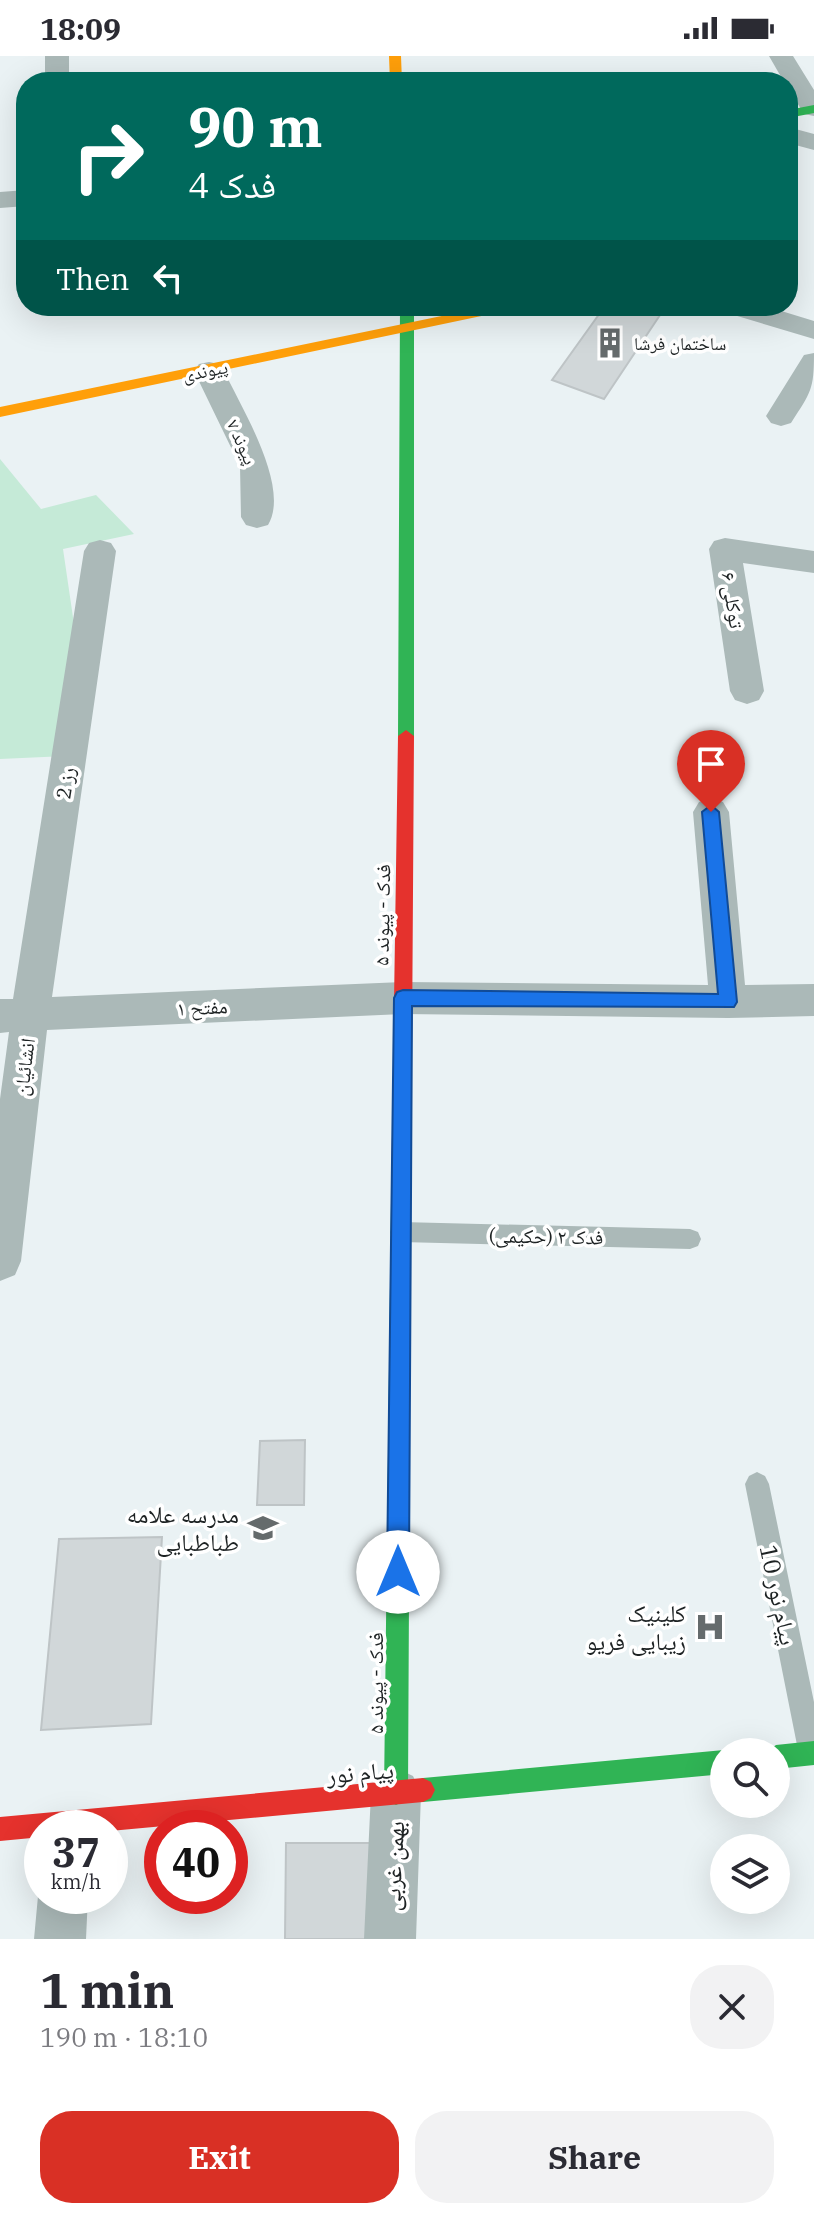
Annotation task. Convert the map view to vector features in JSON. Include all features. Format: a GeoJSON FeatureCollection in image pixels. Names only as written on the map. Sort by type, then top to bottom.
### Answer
{"type":"FeatureCollection","features":[{"type":"Feature","properties":{"kind":"street"},"geometry":{"type":"LineString","coordinates":[[798,83],[814,109]]}},
{"type":"Feature","properties":{"kind":"street"},"geometry":{"type":"LineString","coordinates":[[378,316],[353,339],[393,352],[404,364],[409,377]]}},
{"type":"Feature","properties":{"kind":"street","name":"فدک - پیوند ۵"},"geometry":{"type":"LineString","coordinates":[[396,1793],[408,316]]}},
{"type":"Feature","properties":{"kind":"street","name":"پیوندی"},"geometry":{"type":"LineString","coordinates":[[0,412],[464,316]]}},
{"type":"Feature","properties":{"kind":"street"},"geometry":{"type":"LineString","coordinates":[[767,316],[814,330]]}},
{"type":"Feature","properties":{"kind":"street"},"geometry":{"type":"LineString","coordinates":[[781,416],[814,362]]}},
{"type":"Feature","properties":{"kind":"street","name":"پیوند ۷"},"geometry":{"type":"LineString","coordinates":[[209,371],[255,466],[257,517]]}},
{"type":"Feature","properties":{"kind":"street","name":"توکلی ۶"},"geometry":{"type":"LineString","coordinates":[[747,691],[725,549],[814,562]]}},
{"type":"Feature","properties":{"kind":"street","name":"رز 2"},"geometry":{"type":"LineString","coordinates":[[15,1016],[100,551]]}},
{"type":"Feature","properties":{"kind":"street"},"geometry":{"type":"LineString","coordinates":[[711,812],[728,1002]]}},
{"type":"Feature","properties":{"kind":"street","name":"مفتح ۱"},"geometry":{"type":"LineString","coordinates":[[15,1016],[403,998],[728,1002],[814,1000]]}},
{"type":"Feature","properties":{"kind":"street","name":"انشائیان"},"geometry":{"type":"LineString","coordinates":[[0,1261],[15,1016]]}},
{"type":"Feature","properties":{"kind":"street","name":"پیام نور"},"geometry":{"type":"LineString","coordinates":[[128,1819],[710,1763]]}},
{"type":"Feature","properties":{"kind":"street","name":"بهمن غربی"},"geometry":{"type":"LineString","coordinates":[[390,1939],[396,1793]]}},
{"type":"Feature","properties":{"kind":"street","name":"پیام نور"},"geometry":{"type":"LineString","coordinates":[[0,1829],[24,1828]]}},
{"type":"Feature","properties":{"kind":"street"},"geometry":{"type":"LineString","coordinates":[[60,1939],[62,1914]]}},
{"type":"Feature","properties":{"kind":"lane","name":"فدک ۲ (حکیمی)"},"geometry":{"type":"LineString","coordinates":[[401,1232],[690,1239]]}},
{"type":"Feature","properties":{"kind":"lane","name":"پیام نور 10"},"geometry":{"type":"LineString","coordinates":[[757,1484],[804,1760]]}},
{"type":"Feature","properties":{"kind":"green space"},"geometry":{"type":"Polygon","coordinates":[[[0,459],[41,509],[96,495],[134,534],[63,549],[75,631],[66,756],[0,759],[0,459]]]}},
{"type":"Feature","properties":{"kind":"building","name":"ساختمان فرشا"},"geometry":{"type":"Polygon","coordinates":[[[598,316],[659,316],[604,399],[552,380],[598,316]]]}},
{"type":"Feature","properties":{"kind":"building"},"geometry":{"type":"Polygon","coordinates":[[[305,1440],[304,1505],[257,1505],[260,1441],[305,1440]]]}},
{"type":"Feature","properties":{"kind":"building"},"geometry":{"type":"Polygon","coordinates":[[[162,1537],[151,1724],[41,1730],[59,1539],[162,1537]]]}},
{"type":"Feature","properties":{"kind":"building"},"geometry":{"type":"Polygon","coordinates":[[[286,1843],[379,1843],[377,1939],[285,1939],[286,1843]]]}},
{"type":"Feature","properties":{"kind":"traffic: fast"},"geometry":{"type":"LineString","coordinates":[[798,112],[814,109]]}},
{"type":"Feature","properties":{"kind":"traffic: fast"},"geometry":{"type":"LineString","coordinates":[[406,736],[407,316]]}},
{"type":"Feature","properties":{"kind":"traffic: fast"},"geometry":{"type":"LineString","coordinates":[[396,1793],[401,1203]]}},
{"type":"Feature","properties":{"kind":"traffic: fast"},"geometry":{"type":"LineString","coordinates":[[790,1756],[814,1753]]}},
{"type":"Feature","properties":{"kind":"traffic: fast"},"geometry":{"type":"LineString","coordinates":[[423,1790],[710,1763]]}},
{"type":"Feature","properties":{"kind":"traffic: slow"},"geometry":{"type":"LineString","coordinates":[[395,56],[396,72]]}},
{"type":"Feature","properties":{"kind":"traffic: slow"},"geometry":{"type":"LineString","coordinates":[[0,412],[462,316]]}},
{"type":"Feature","properties":{"kind":"traffic: jam"},"geometry":{"type":"LineString","coordinates":[[401,1203],[406,736]]}},
{"type":"Feature","properties":{"kind":"traffic: jam"},"geometry":{"type":"LineString","coordinates":[[0,1829],[423,1790]]}},
{"type":"Feature","properties":{"kind":"place","name":"ساختمان فرشا"},"geometry":{"type":"Point","coordinates":[610,343]}},
{"type":"Feature","properties":{"kind":"place","name":"مدرسه علامه طباطبایی"},"geometry":{"type":"Point","coordinates":[263,1528]}},
{"type":"Feature","properties":{"kind":"place","name":"کلینیک زیبایی فریو"},"geometry":{"type":"Point","coordinates":[710,1627]}},
{"type":"Feature","properties":{"kind":"route"},"geometry":{"type":"LineString","coordinates":[[398,1572],[403,998],[728,1002],[711,812]]}}]}
